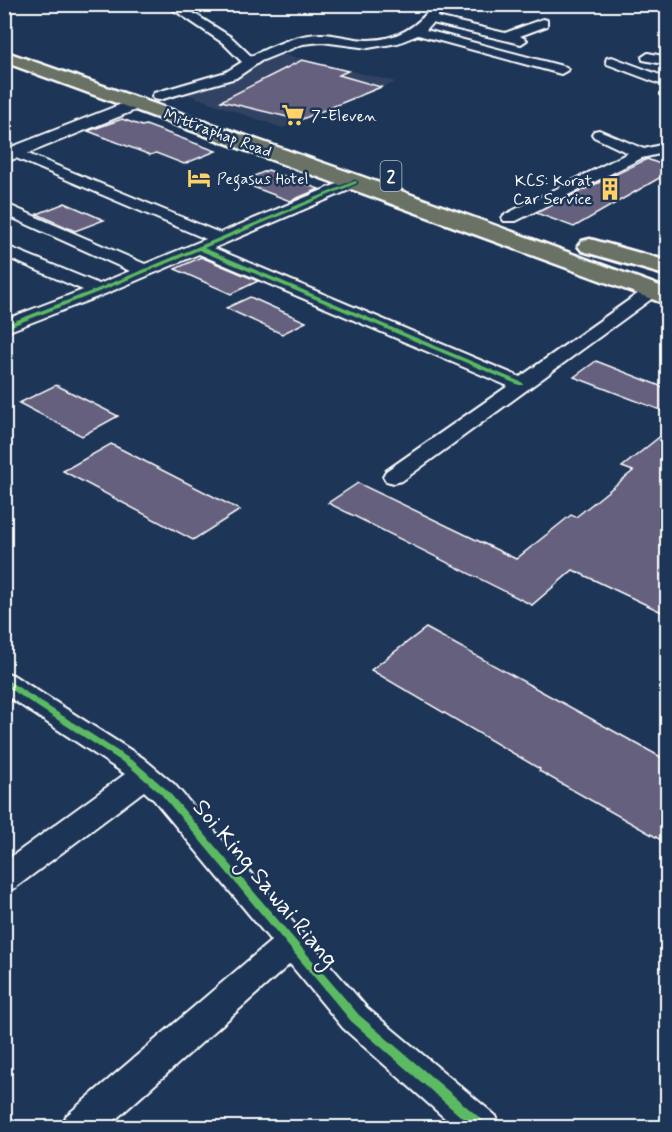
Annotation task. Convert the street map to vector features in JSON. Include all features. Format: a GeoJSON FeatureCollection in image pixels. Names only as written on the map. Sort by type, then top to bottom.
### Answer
{"type":"FeatureCollection","features":[{"type":"Feature","properties":{"kind":"highway","name":"Mittraphap Road"},"geometry":{"type":"LineString","coordinates":[[4,42],[533,226]]}},
{"type":"Feature","properties":{"kind":"highway","name":"Mittraphap Road"},"geometry":{"type":"LineString","coordinates":[[4,56],[660,295]]}},
{"type":"Feature","properties":{"kind":"highway"},"geometry":{"type":"LineString","coordinates":[[137,103],[159,96]]}},
{"type":"Feature","properties":{"kind":"highway"},"geometry":{"type":"LineString","coordinates":[[567,238],[623,258],[668,269]]}},
{"type":"Feature","properties":{"kind":"street"},"geometry":{"type":"LineString","coordinates":[[159,96],[231,75],[250,62],[301,40],[322,38],[376,44],[417,31],[430,19],[440,4]]}},
{"type":"Feature","properties":{"kind":"street"},"geometry":{"type":"LineString","coordinates":[[508,4],[528,4]]}},
{"type":"Feature","properties":{"kind":"street"},"geometry":{"type":"LineString","coordinates":[[175,5],[227,40],[250,62]]}},
{"type":"Feature","properties":{"kind":"street"},"geometry":{"type":"LineString","coordinates":[[430,19],[521,40]]}},
{"type":"Feature","properties":{"kind":"street"},"geometry":{"type":"LineString","coordinates":[[508,36],[543,23]]}},
{"type":"Feature","properties":{"kind":"street"},"geometry":{"type":"LineString","coordinates":[[417,31],[561,70]]}},
{"type":"Feature","properties":{"kind":"street"},"geometry":{"type":"LineString","coordinates":[[464,44],[493,32]]}},
{"type":"Feature","properties":{"kind":"street"},"geometry":{"type":"LineString","coordinates":[[648,57],[668,61]]}},
{"type":"Feature","properties":{"kind":"street"},"geometry":{"type":"LineString","coordinates":[[612,61],[668,83]]}},
{"type":"Feature","properties":{"kind":"street"},"geometry":{"type":"LineString","coordinates":[[10,155],[137,103]]}},
{"type":"Feature","properties":{"kind":"street"},"geometry":{"type":"LineString","coordinates":[[599,134],[640,153],[646,154],[668,147]]}},
{"type":"Feature","properties":{"kind":"street"},"geometry":{"type":"LineString","coordinates":[[510,218],[640,153]]}},
{"type":"Feature","properties":{"kind":"street"},"geometry":{"type":"LineString","coordinates":[[10,155],[221,239]]}},
{"type":"Feature","properties":{"kind":"street"},"geometry":{"type":"LineString","coordinates":[[4,327],[145,271],[355,182]]}},
{"type":"Feature","properties":{"kind":"street"},"geometry":{"type":"LineString","coordinates":[[4,208],[145,271]]}},
{"type":"Feature","properties":{"kind":"street"},"geometry":{"type":"LineString","coordinates":[[200,248],[521,384]]}},
{"type":"Feature","properties":{"kind":"street"},"geometry":{"type":"LineString","coordinates":[[4,250],[99,290]]}},
{"type":"Feature","properties":{"kind":"street"},"geometry":{"type":"LineString","coordinates":[[394,477],[521,384],[660,295]]}},
{"type":"Feature","properties":{"kind":"street","name":"Soi King Sawai Riang"},"geometry":{"type":"LineString","coordinates":[[4,681],[133,765],[164,792],[290,944],[355,1018],[483,1128]]}},
{"type":"Feature","properties":{"kind":"street"},"geometry":{"type":"LineString","coordinates":[[4,879],[145,775]]}},
{"type":"Feature","properties":{"kind":"street"},"geometry":{"type":"LineString","coordinates":[[80,1128],[290,944]]}},
{"type":"Feature","properties":{"kind":"shaded area"},"geometry":{"type":"Polygon","coordinates":[[[278,53],[396,82],[282,128],[181,92],[278,53]]]}},
{"type":"Feature","properties":{"kind":"building"},"geometry":{"type":"Polygon","coordinates":[[[302,60],[348,71],[339,75],[381,87],[300,120],[221,101],[302,60]]]}},
{"type":"Feature","properties":{"kind":"building"},"geometry":{"type":"Polygon","coordinates":[[[122,119],[142,126],[146,125],[216,151],[184,164],[156,153],[150,155],[88,131],[122,119]]]}},
{"type":"Feature","properties":{"kind":"building","name":"KCS: Korat Car Service"},"geometry":{"type":"Polygon","coordinates":[[[647,159],[668,167],[668,173],[574,227],[536,213],[647,159]]]}},
{"type":"Feature","properties":{"kind":"building"},"geometry":{"type":"Polygon","coordinates":[[[268,170],[319,189],[290,201],[240,182],[268,170]]]}},
{"type":"Feature","properties":{"kind":"building"},"geometry":{"type":"Polygon","coordinates":[[[65,203],[104,220],[75,231],[37,214],[65,203]]]}},
{"type":"Feature","properties":{"kind":"building"},"geometry":{"type":"Polygon","coordinates":[[[201,257],[258,281],[231,294],[175,269],[201,257]]]}},
{"type":"Feature","properties":{"kind":"building"},"geometry":{"type":"Polygon","coordinates":[[[250,297],[306,322],[282,334],[226,308],[250,297]]]}},
{"type":"Feature","properties":{"kind":"building"},"geometry":{"type":"Polygon","coordinates":[[[596,361],[668,389],[668,413],[574,377],[596,361]]]}},
{"type":"Feature","properties":{"kind":"building"},"geometry":{"type":"Polygon","coordinates":[[[56,385],[118,416],[82,436],[19,403],[56,385]]]}},
{"type":"Feature","properties":{"kind":"building"},"geometry":{"type":"Polygon","coordinates":[[[668,430],[668,615],[573,570],[532,605],[328,503],[358,483],[516,559],[571,515],[576,517],[633,471],[622,467],[668,430]]]}},
{"type":"Feature","properties":{"kind":"building"},"geometry":{"type":"Polygon","coordinates":[[[111,444],[240,510],[193,540],[63,471],[111,444]]]}},
{"type":"Feature","properties":{"kind":"building"},"geometry":{"type":"Polygon","coordinates":[[[426,628],[668,761],[668,844],[539,771],[540,769],[371,670],[426,628]]]}},
{"type":"Feature","properties":{"kind":"cycle path"},"geometry":{"type":"LineString","coordinates":[[4,327],[99,290],[355,182]]}},
{"type":"Feature","properties":{"kind":"cycle path"},"geometry":{"type":"LineString","coordinates":[[200,248],[521,384]]}},
{"type":"Feature","properties":{"kind":"cycle path"},"geometry":{"type":"LineString","coordinates":[[4,681],[133,765],[164,792],[355,1018],[483,1128]]}},
{"type":"Feature","properties":{"kind":"place","name":"7-Eleven"},"geometry":{"type":"Point","coordinates":[293,115]}},
{"type":"Feature","properties":{"kind":"place","name":"Pegasus Hotel"},"geometry":{"type":"Point","coordinates":[199,178]}},
{"type":"Feature","properties":{"kind":"place","name":"KCS: Korat Car Service"},"geometry":{"type":"Point","coordinates":[610,189]}}]}
